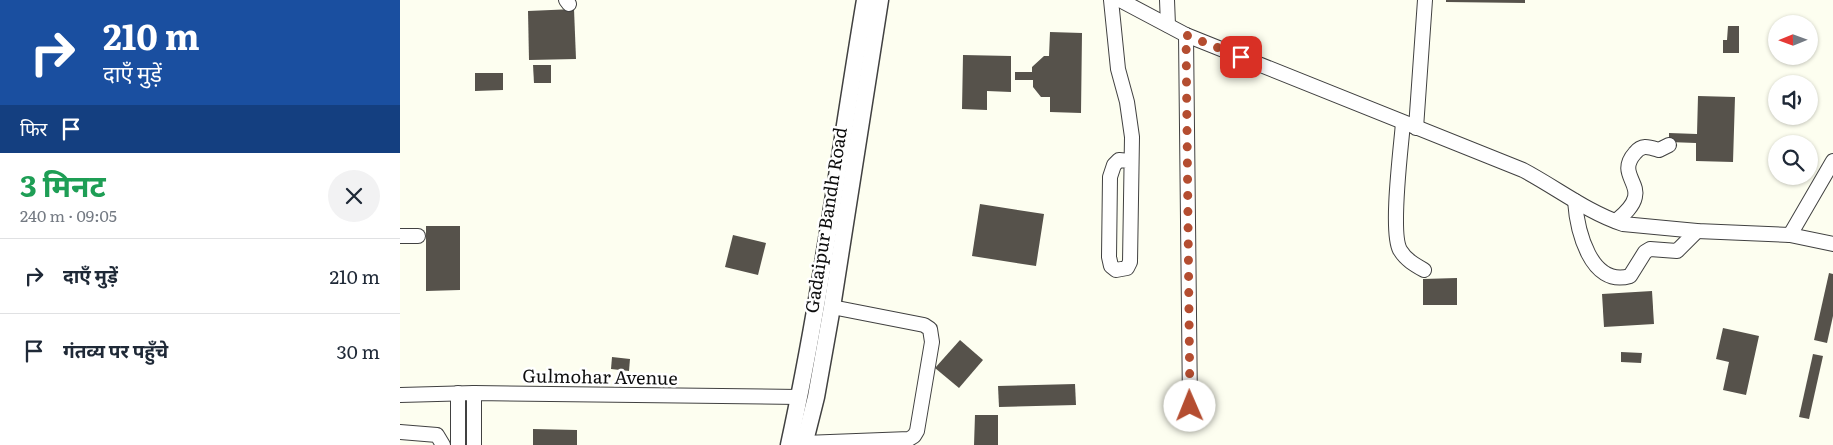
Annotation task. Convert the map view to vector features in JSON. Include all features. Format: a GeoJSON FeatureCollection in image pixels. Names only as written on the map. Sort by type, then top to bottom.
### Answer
{"type":"FeatureCollection","features":[{"type":"Feature","properties":{"kind":"street"},"geometry":{"type":"LineString","coordinates":[[832,307],[924,325],[930,329],[932,342],[917,431],[914,436],[909,439],[799,444],[800,397],[818,298],[865,0]]}},
{"type":"Feature","properties":{"kind":"street","name":"Gadaipur Bandh Road"},"geometry":{"type":"LineString","coordinates":[[799,444],[816,397],[880,0]]}},
{"type":"Feature","properties":{"kind":"street"},"geometry":{"type":"LineString","coordinates":[[1111,0],[1118,69],[1127,102],[1130,123],[1130,161],[1130,262],[1127,268],[1116,270],[1111,266],[1109,257],[1110,171],[1119,160],[1130,161]]}},
{"type":"Feature","properties":{"kind":"street"},"geometry":{"type":"LineString","coordinates":[[1120,0],[1186,35],[1409,126],[1523,170],[1575,201],[1623,224],[1696,231],[1790,236],[1833,244]]}},
{"type":"Feature","properties":{"kind":"street"},"geometry":{"type":"LineString","coordinates":[[1167,0],[1168,25]]}},
{"type":"Feature","properties":{"kind":"street"},"geometry":{"type":"LineString","coordinates":[[1424,270],[1404,256],[1398,245],[1396,227],[1425,0]]}},
{"type":"Feature","properties":{"kind":"street"},"geometry":{"type":"LineString","coordinates":[[1186,35],[1190,406]]}},
{"type":"Feature","properties":{"kind":"street"},"geometry":{"type":"LineString","coordinates":[[1616,221],[1635,197],[1636,188],[1631,182],[1628,167],[1631,157],[1639,148],[1645,146],[1659,150],[1669,145]]}},
{"type":"Feature","properties":{"kind":"street"},"geometry":{"type":"LineString","coordinates":[[1790,236],[1833,161]]}},
{"type":"Feature","properties":{"kind":"street"},"geometry":{"type":"LineString","coordinates":[[1575,201],[1577,225],[1585,247],[1594,263],[1601,270],[1618,278],[1630,276],[1645,252],[1650,249],[1677,251],[1696,231]]}},
{"type":"Feature","properties":{"kind":"street"},"geometry":{"type":"LineString","coordinates":[[400,236],[418,236]]}},
{"type":"Feature","properties":{"kind":"street"},"geometry":{"type":"LineString","coordinates":[[458,393],[458,445]]}},
{"type":"Feature","properties":{"kind":"street"},"geometry":{"type":"LineString","coordinates":[[474,393],[474,445]]}},
{"type":"Feature","properties":{"kind":"street","name":"Gulmohar Avenue"},"geometry":{"type":"LineString","coordinates":[[400,394],[474,393],[800,397]]}},
{"type":"Feature","properties":{"kind":"street"},"geometry":{"type":"LineString","coordinates":[[400,432],[437,435],[443,445]]}},
{"type":"Feature","properties":{"kind":"building"},"geometry":{"type":"Polygon","coordinates":[[[1446,0],[1525,0],[1525,3],[1446,2],[1446,0]]]}},
{"type":"Feature","properties":{"kind":"building"},"geometry":{"type":"Polygon","coordinates":[[[574,9],[576,59],[529,60],[528,11],[574,9]]]}},
{"type":"Feature","properties":{"kind":"building"},"geometry":{"type":"Polygon","coordinates":[[[1728,26],[1739,26],[1739,53],[1723,53],[1723,40],[1727,40],[1728,26]]]}},
{"type":"Feature","properties":{"kind":"building"},"geometry":{"type":"Polygon","coordinates":[[[1050,32],[1082,33],[1081,113],[1050,112],[1050,97],[1041,97],[1033,87],[1033,80],[1015,80],[1015,72],[1032,72],[1032,67],[1044,56],[1049,56],[1050,32]]]}},
{"type":"Feature","properties":{"kind":"building"},"geometry":{"type":"Polygon","coordinates":[[[963,55],[1011,56],[1011,92],[987,91],[987,110],[962,109],[963,55]]]}},
{"type":"Feature","properties":{"kind":"building"},"geometry":{"type":"Polygon","coordinates":[[[533,65],[551,65],[551,83],[534,83],[533,65]]]}},
{"type":"Feature","properties":{"kind":"building"},"geometry":{"type":"Polygon","coordinates":[[[475,73],[503,73],[503,90],[475,91],[475,73]]]}},
{"type":"Feature","properties":{"kind":"building"},"geometry":{"type":"Polygon","coordinates":[[[1698,96],[1735,97],[1733,162],[1696,161],[1696,143],[1669,142],[1669,133],[1697,134],[1698,96]]]}},
{"type":"Feature","properties":{"kind":"building"},"geometry":{"type":"Polygon","coordinates":[[[980,204],[1044,214],[1036,266],[972,256],[980,204]]]}},
{"type":"Feature","properties":{"kind":"building"},"geometry":{"type":"Polygon","coordinates":[[[426,226],[460,226],[460,290],[426,291],[426,226]]]}},
{"type":"Feature","properties":{"kind":"building"},"geometry":{"type":"Polygon","coordinates":[[[733,235],[766,243],[758,275],[725,267],[733,235]]]}},
{"type":"Feature","properties":{"kind":"building"},"geometry":{"type":"Polygon","coordinates":[[[1829,273],[1833,274],[1833,316],[1827,343],[1814,340],[1829,273]]]}},
{"type":"Feature","properties":{"kind":"building"},"geometry":{"type":"Polygon","coordinates":[[[1457,278],[1457,305],[1423,305],[1423,279],[1457,278]]]}},
{"type":"Feature","properties":{"kind":"building"},"geometry":{"type":"Polygon","coordinates":[[[1652,291],[1654,324],[1604,327],[1602,294],[1652,291]]]}},
{"type":"Feature","properties":{"kind":"building"},"geometry":{"type":"Polygon","coordinates":[[[1723,328],[1759,336],[1746,395],[1723,390],[1729,362],[1716,359],[1723,328]]]}},
{"type":"Feature","properties":{"kind":"building"},"geometry":{"type":"Polygon","coordinates":[[[960,340],[983,360],[959,388],[935,368],[960,340]]]}},
{"type":"Feature","properties":{"kind":"building"},"geometry":{"type":"Polygon","coordinates":[[[1621,352],[1642,353],[1641,363],[1621,362],[1621,352]]]}},
{"type":"Feature","properties":{"kind":"building"},"geometry":{"type":"Polygon","coordinates":[[[1813,354],[1823,356],[1809,419],[1799,417],[1813,354]]]}},
{"type":"Feature","properties":{"kind":"building"},"geometry":{"type":"Polygon","coordinates":[[[612,357],[630,359],[629,371],[611,369],[612,357]]]}},
{"type":"Feature","properties":{"kind":"building"},"geometry":{"type":"Polygon","coordinates":[[[1075,384],[1076,405],[999,407],[998,386],[1075,384]]]}},
{"type":"Feature","properties":{"kind":"building"},"geometry":{"type":"Polygon","coordinates":[[[975,415],[998,415],[998,445],[974,445],[975,415]]]}},
{"type":"Feature","properties":{"kind":"building"},"geometry":{"type":"Polygon","coordinates":[[[533,429],[577,430],[577,445],[533,445],[533,429]]]}},
{"type":"Feature","properties":{"kind":"route"},"geometry":{"type":"LineString","coordinates":[[1190,406],[1186,35],[1241,57]]}}]}
